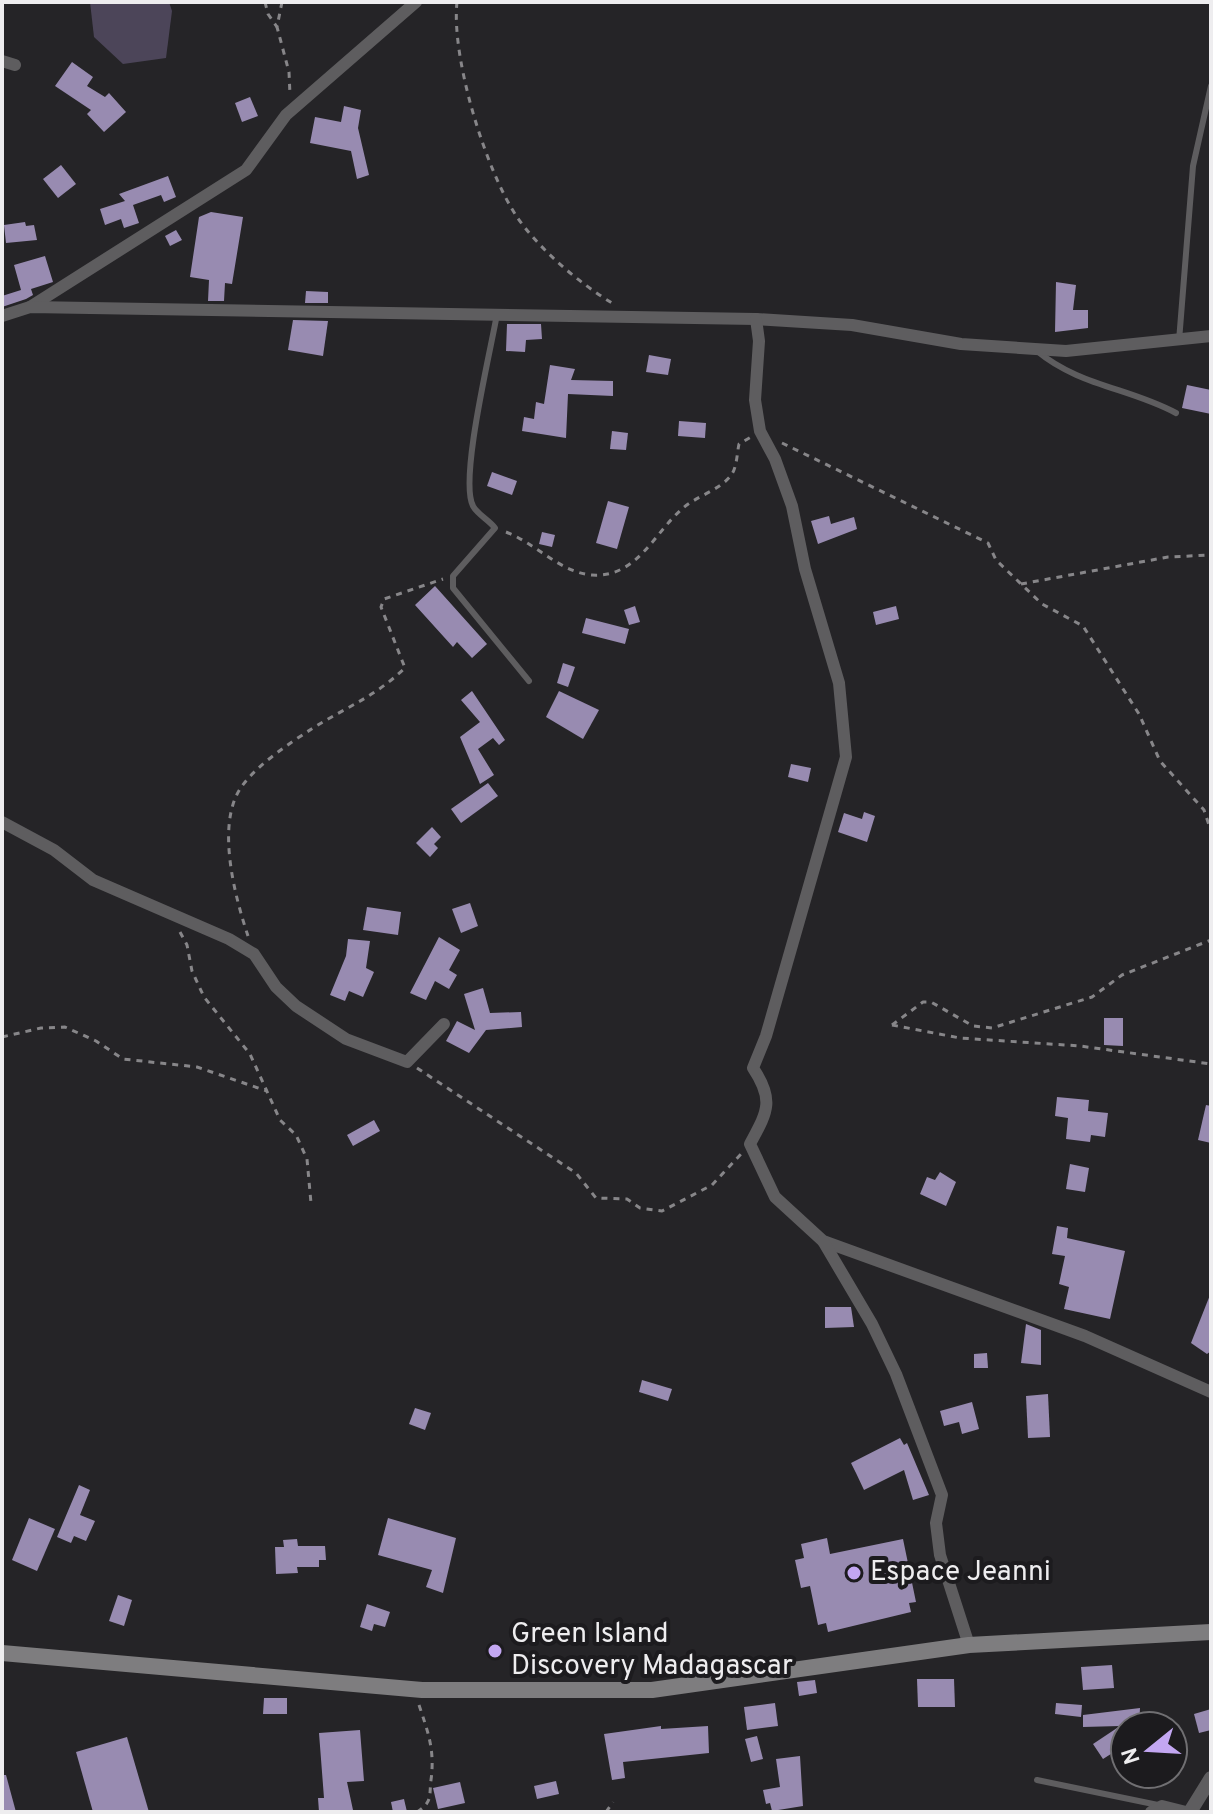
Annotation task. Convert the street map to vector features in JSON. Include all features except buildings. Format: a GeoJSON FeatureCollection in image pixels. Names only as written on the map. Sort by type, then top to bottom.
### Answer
{"type":"FeatureCollection","features":[{"type":"Feature","properties":{"kind":"main road"},"geometry":{"type":"LineString","coordinates":[[2,1653],[422,1690],[652,1690],[969,1645],[1211,1632]]}},
{"type":"Feature","properties":{"kind":"street"},"geometry":{"type":"LineString","coordinates":[[2,316],[30,307],[246,170],[286,115],[416,2]]}},
{"type":"Feature","properties":{"kind":"street"},"geometry":{"type":"LineString","coordinates":[[30,307],[756,319],[852,325],[961,344],[1066,351],[1211,336]]}},
{"type":"Feature","properties":{"kind":"street"},"geometry":{"type":"LineString","coordinates":[[756,319],[759,341],[755,400],[760,431],[775,459],[792,506],[805,569],[839,683],[846,757],[766,1036],[753,1068],[764,1084],[768,1107],[750,1144],[775,1197],[823,1241],[887,1355],[942,1495],[936,1523],[940,1555],[962,1633],[969,1645]]}},
{"type":"Feature","properties":{"kind":"street"},"geometry":{"type":"LineString","coordinates":[[2,822],[54,850],[93,880],[229,939],[254,954],[276,987],[296,1006],[346,1039],[407,1062],[444,1024]]}},
{"type":"Feature","properties":{"kind":"street"},"geometry":{"type":"LineString","coordinates":[[823,1241],[1085,1336],[1211,1392]]}},
{"type":"Feature","properties":{"kind":"street"},"geometry":{"type":"LineString","coordinates":[[1156,1809],[1188,1812],[1211,1778]]}},
{"type":"Feature","properties":{"kind":"lane"},"geometry":{"type":"LineString","coordinates":[[1179,341],[1193,166],[1211,86]]}},
{"type":"Feature","properties":{"kind":"lane"},"geometry":{"type":"LineString","coordinates":[[497,314],[469,472],[473,508],[495,528],[453,576],[453,588],[529,681]]}},
{"type":"Feature","properties":{"kind":"lane"},"geometry":{"type":"LineString","coordinates":[[1035,349],[1050,362],[1089,383],[1152,401],[1176,413]]}},
{"type":"Feature","properties":{"kind":"lane"},"geometry":{"type":"LineString","coordinates":[[1037,1780],[1156,1809]]}},
{"type":"Feature","properties":{"kind":"path"},"geometry":{"type":"LineString","coordinates":[[265,2],[268,14],[277,27],[289,72],[291,90],[286,115]]}},
{"type":"Feature","properties":{"kind":"path"},"geometry":{"type":"LineString","coordinates":[[277,27],[282,2]]}},
{"type":"Feature","properties":{"kind":"path"},"geometry":{"type":"LineString","coordinates":[[457,2],[460,58],[473,110],[488,155],[515,214],[554,256],[617,305]]}},
{"type":"Feature","properties":{"kind":"path"},"geometry":{"type":"LineString","coordinates":[[495,528],[519,537],[576,573],[597,576],[620,570],[646,552],[680,510],[723,483],[733,472],[739,444],[760,431],[988,543],[996,560],[1042,604],[1083,626],[1139,714],[1160,761],[1204,810],[1210,829]]}},
{"type":"Feature","properties":{"kind":"path"},"geometry":{"type":"LineString","coordinates":[[1021,584],[1168,557],[1211,555]]}},
{"type":"Feature","properties":{"kind":"path"},"geometry":{"type":"LineString","coordinates":[[254,954],[233,884],[228,855],[233,810],[241,787],[294,742],[379,692],[405,668],[381,607],[384,599],[453,576]]}},
{"type":"Feature","properties":{"kind":"path"},"geometry":{"type":"LineString","coordinates":[[163,910],[187,945],[192,971],[204,997],[250,1054],[280,1120],[296,1135],[307,1159],[311,1203]]}},
{"type":"Feature","properties":{"kind":"path"},"geometry":{"type":"LineString","coordinates":[[1211,940],[1122,975],[1092,997],[1037,1012],[1028,1020],[992,1028],[973,1026],[931,1002],[923,1002],[892,1025],[960,1038],[1080,1046],[1211,1064]]}},
{"type":"Feature","properties":{"kind":"path"},"geometry":{"type":"LineString","coordinates":[[2,1037],[41,1028],[65,1027],[123,1059],[197,1067],[267,1091]]}},
{"type":"Feature","properties":{"kind":"path"},"geometry":{"type":"LineString","coordinates":[[407,1062],[576,1173],[596,1198],[627,1199],[640,1208],[662,1211],[712,1185],[750,1144]]}},
{"type":"Feature","properties":{"kind":"path"},"geometry":{"type":"LineString","coordinates":[[417,1812],[431,1798],[434,1769],[428,1725],[419,1706],[422,1690]]}},
{"type":"Feature","properties":{"kind":"path"},"geometry":{"type":"LineString","coordinates":[[606,1812],[613,1802]]}},
{"type":"Feature","properties":{"kind":"shaded area"},"geometry":{"type":"Polygon","coordinates":[[[90,2],[169,2],[172,11],[166,58],[123,64],[94,37],[90,2]]]}},
{"type":"Feature","properties":{"kind":"place","name":"Espace Jeanni"},"geometry":{"type":"Point","coordinates":[854,1573]}},
{"type":"Feature","properties":{"kind":"place","name":"Green Island Discovery Madagascar"},"geometry":{"type":"Point","coordinates":[495,1651]}}]}
